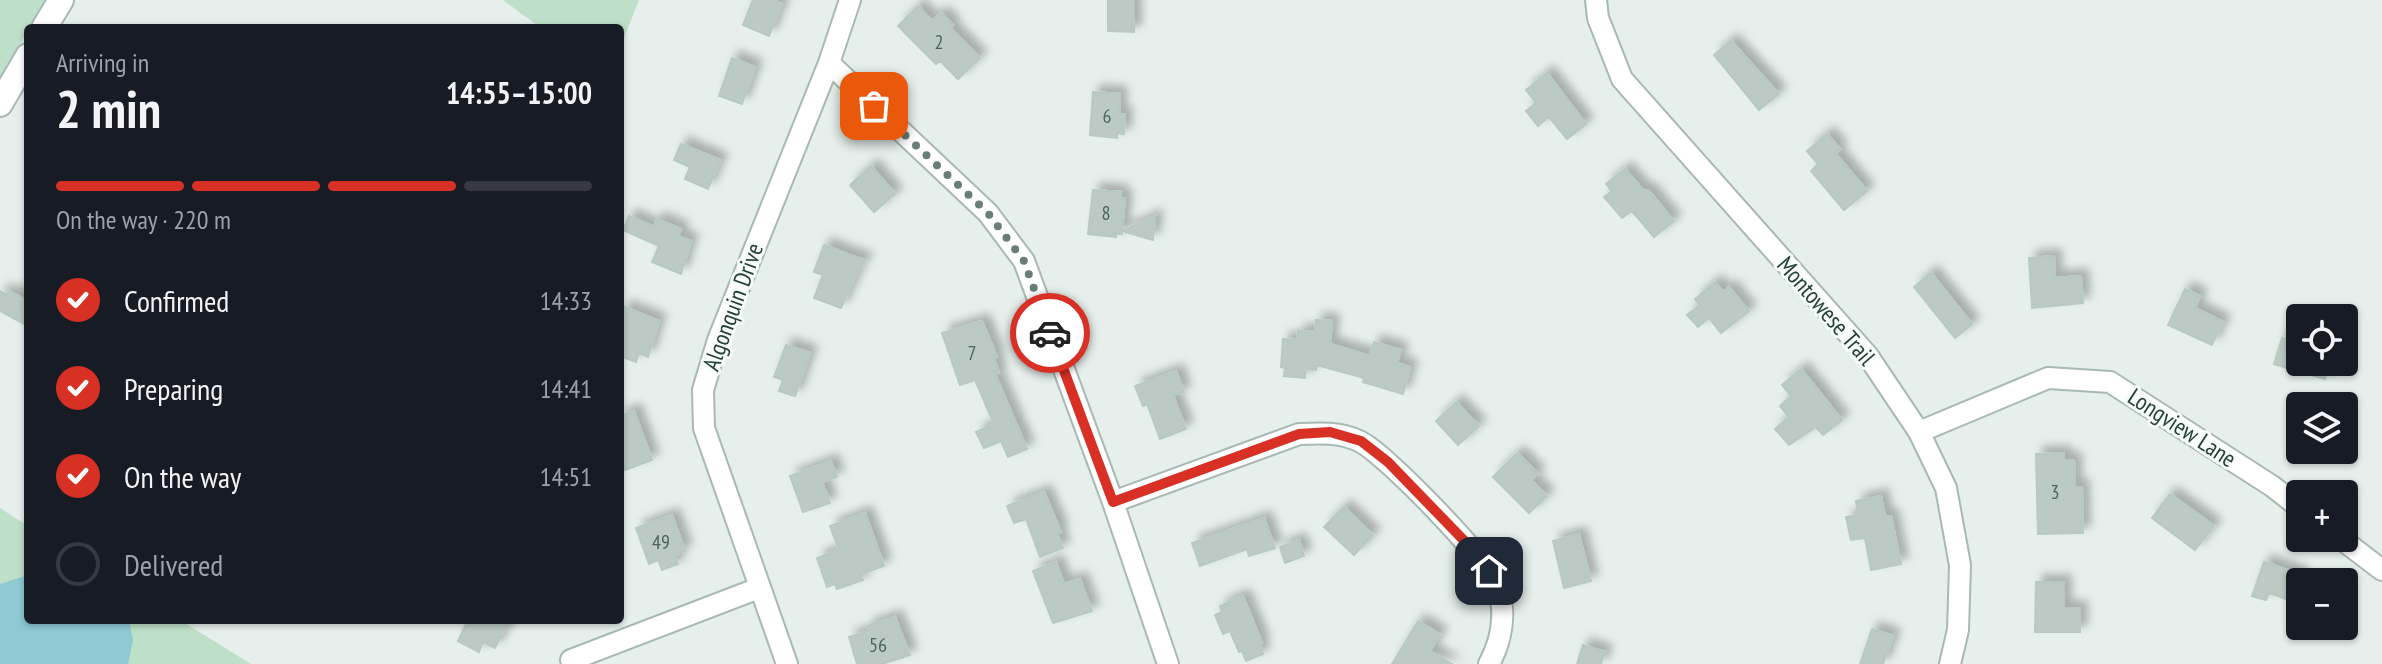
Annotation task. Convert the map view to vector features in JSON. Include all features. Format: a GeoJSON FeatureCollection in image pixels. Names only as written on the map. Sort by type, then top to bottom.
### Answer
{"type":"FeatureCollection","features":[{"type":"Feature","properties":{"kind":"street"},"geometry":{"type":"LineString","coordinates":[[46,24],[61,0]]}},
{"type":"Feature","properties":{"kind":"street","name":"Algonquin Drive"},"geometry":{"type":"LineString","coordinates":[[787,664],[704,428],[703,390],[718,340],[829,63],[850,0]]}},
{"type":"Feature","properties":{"kind":"street","name":"Montowese Trail"},"geometry":{"type":"LineString","coordinates":[[1596,0],[1598,18],[1622,79],[1868,356],[1919,432],[1946,488],[1960,565],[1958,630],[1950,664]]}},
{"type":"Feature","properties":{"kind":"street"},"geometry":{"type":"LineString","coordinates":[[0,104],[24,63]]}},
{"type":"Feature","properties":{"kind":"street"},"geometry":{"type":"LineString","coordinates":[[829,63],[988,213],[1024,261],[1113,502],[1168,664]]}},
{"type":"Feature","properties":{"kind":"street","name":"Longview Lane"},"geometry":{"type":"LineString","coordinates":[[1919,432],[2048,378],[2110,382],[2286,497]]}},
{"type":"Feature","properties":{"kind":"street"},"geometry":{"type":"LineString","coordinates":[[1113,502],[1299,434],[1330,432],[1361,441],[1388,462],[1480,557],[1498,584],[1504,616],[1489,664]]}},
{"type":"Feature","properties":{"kind":"street"},"geometry":{"type":"LineString","coordinates":[[2358,552],[2382,570]]}},
{"type":"Feature","properties":{"kind":"street"},"geometry":{"type":"LineString","coordinates":[[571,660],[759,588]]}},
{"type":"Feature","properties":{"kind":"green space"},"geometry":{"type":"Polygon","coordinates":[[[0,0],[46,0],[32,24],[24,24],[24,37],[0,78],[0,0]]]}},
{"type":"Feature","properties":{"kind":"green space"},"geometry":{"type":"Polygon","coordinates":[[[503,0],[639,0],[624,38],[624,24],[536,24],[503,0]]]}},
{"type":"Feature","properties":{"kind":"green space"},"geometry":{"type":"Polygon","coordinates":[[[0,508],[24,523],[24,624],[186,624],[251,664],[0,664],[0,508]]]}},
{"type":"Feature","properties":{"kind":"water"},"geometry":{"type":"Polygon","coordinates":[[[24,576],[24,624],[130,624],[133,640],[128,664],[0,664],[0,584],[24,576]]]}},
{"type":"Feature","properties":{"kind":"building"},"geometry":{"type":"Polygon","coordinates":[[[753,0],[773,0],[782,4],[769,36],[743,25],[753,0]]]}},
{"type":"Feature","properties":{"kind":"building"},"geometry":{"type":"Polygon","coordinates":[[[1108,0],[1134,0],[1134,32],[1108,31],[1108,0]]]}},
{"type":"Feature","properties":{"kind":"building"},"geometry":{"type":"Polygon","coordinates":[[[918,6],[932,21],[941,13],[953,25],[950,28],[980,58],[958,79],[940,61],[936,64],[898,26],[918,6]]]}},
{"type":"Feature","properties":{"kind":"building"},"geometry":{"type":"Polygon","coordinates":[[[1731,41],[1779,94],[1759,110],[1714,55],[1731,41]]]}},
{"type":"Feature","properties":{"kind":"building"},"geometry":{"type":"Polygon","coordinates":[[[732,58],[755,67],[742,104],[719,96],[732,58]]]}},
{"type":"Feature","properties":{"kind":"building"},"geometry":{"type":"Polygon","coordinates":[[[1547,73],[1586,124],[1567,139],[1549,117],[1538,126],[1526,111],[1536,103],[1526,90],[1547,73]]]}},
{"type":"Feature","properties":{"kind":"building"},"geometry":{"type":"Polygon","coordinates":[[[1093,92],[1120,94],[1119,114],[1125,114],[1124,134],[1117,133],[1117,138],[1090,135],[1093,92]]]}},
{"type":"Feature","properties":{"kind":"building"},"geometry":{"type":"Polygon","coordinates":[[[1827,134],[1840,149],[1836,154],[1867,191],[1844,210],[1811,171],[1818,164],[1807,151],[1827,134]]]}},
{"type":"Feature","properties":{"kind":"building"},"geometry":{"type":"Polygon","coordinates":[[[681,144],[720,160],[708,189],[685,179],[690,167],[674,160],[681,144]]]}},
{"type":"Feature","properties":{"kind":"building"},"geometry":{"type":"Polygon","coordinates":[[[871,166],[895,194],[874,212],[850,185],[871,166]]]}},
{"type":"Feature","properties":{"kind":"building"},"geometry":{"type":"Polygon","coordinates":[[[1625,169],[1674,221],[1654,237],[1632,211],[1622,218],[1604,197],[1612,191],[1606,184],[1625,169]]]}},
{"type":"Feature","properties":{"kind":"building"},"geometry":{"type":"Polygon","coordinates":[[[1093,190],[1121,192],[1120,198],[1125,198],[1122,234],[1116,234],[1116,237],[1088,234],[1093,190]]]}},
{"type":"Feature","properties":{"kind":"building"},"geometry":{"type":"Polygon","coordinates":[[[629,216],[654,227],[657,219],[681,229],[678,236],[691,241],[681,274],[652,262],[659,246],[624,230],[629,216]]]}},
{"type":"Feature","properties":{"kind":"building"},"geometry":{"type":"Polygon","coordinates":[[[1155,216],[1153,240],[1122,231],[1155,216]]]}},
{"type":"Feature","properties":{"kind":"building"},"geometry":{"type":"Polygon","coordinates":[[[824,245],[866,261],[859,268],[841,308],[814,298],[823,275],[814,272],[824,245]]]}},
{"type":"Feature","properties":{"kind":"building"},"geometry":{"type":"Polygon","coordinates":[[[2054,256],[2055,278],[2081,276],[2083,303],[2032,308],[2029,258],[2054,256]]]}},
{"type":"Feature","properties":{"kind":"building"},"geometry":{"type":"Polygon","coordinates":[[[1931,273],[1972,324],[1955,338],[1914,287],[1931,273]]]}},
{"type":"Feature","properties":{"kind":"building"},"geometry":{"type":"Polygon","coordinates":[[[1715,282],[1723,292],[1729,287],[1749,311],[1721,333],[1709,318],[1698,327],[1687,315],[1700,305],[1695,299],[1715,282]]]}},
{"type":"Feature","properties":{"kind":"building"},"geometry":{"type":"Polygon","coordinates":[[[2185,289],[2200,296],[2195,308],[2223,322],[2212,345],[2168,325],[2185,289]]]}},
{"type":"Feature","properties":{"kind":"building"},"geometry":{"type":"Polygon","coordinates":[[[0,291],[7,295],[9,291],[24,299],[24,324],[0,311],[0,291]]]}},
{"type":"Feature","properties":{"kind":"building"},"geometry":{"type":"Polygon","coordinates":[[[624,307],[659,321],[648,357],[639,353],[636,362],[624,358],[624,307]]]}},
{"type":"Feature","properties":{"kind":"building"},"geometry":{"type":"Polygon","coordinates":[[[1316,320],[1332,321],[1330,344],[1370,356],[1374,342],[1401,350],[1397,363],[1410,367],[1403,394],[1363,382],[1364,378],[1317,365],[1316,370],[1306,369],[1305,378],[1284,376],[1285,368],[1281,367],[1283,339],[1297,340],[1298,331],[1315,332],[1316,320]]]}},
{"type":"Feature","properties":{"kind":"building"},"geometry":{"type":"Polygon","coordinates":[[[982,321],[997,357],[994,358],[999,373],[995,374],[1027,449],[1008,457],[1001,441],[984,448],[976,432],[994,424],[975,380],[960,385],[942,333],[982,321]]]}},
{"type":"Feature","properties":{"kind":"building"},"geometry":{"type":"Polygon","coordinates":[[[2282,338],[2286,339],[2286,368],[2274,364],[2282,338]]]}},
{"type":"Feature","properties":{"kind":"building"},"geometry":{"type":"Polygon","coordinates":[[[786,345],[810,353],[795,396],[779,391],[783,380],[774,377],[786,345]]]}},
{"type":"Feature","properties":{"kind":"building"},"geometry":{"type":"Polygon","coordinates":[[[1801,369],[1842,420],[1823,435],[1816,427],[1789,445],[1775,429],[1789,417],[1780,406],[1791,396],[1782,385],[1801,369]]]}},
{"type":"Feature","properties":{"kind":"building"},"geometry":{"type":"Polygon","coordinates":[[[1176,371],[1184,392],[1173,395],[1186,429],[1160,439],[1147,404],[1143,406],[1135,386],[1176,371]]]}},
{"type":"Feature","properties":{"kind":"building"},"geometry":{"type":"Polygon","coordinates":[[[1456,402],[1479,426],[1458,445],[1436,421],[1456,402]]]}},
{"type":"Feature","properties":{"kind":"building"},"geometry":{"type":"Polygon","coordinates":[[[634,411],[652,460],[625,470],[624,467],[624,415],[634,411]]]}},
{"type":"Feature","properties":{"kind":"building"},"geometry":{"type":"Polygon","coordinates":[[[1517,453],[1538,474],[1531,480],[1547,496],[1529,513],[1493,477],[1517,453]]]}},
{"type":"Feature","properties":{"kind":"building"},"geometry":{"type":"Polygon","coordinates":[[[2064,453],[2064,460],[2074,460],[2075,487],[2082,487],[2083,533],[2038,534],[2036,454],[2064,453]]]}},
{"type":"Feature","properties":{"kind":"building"},"geometry":{"type":"Polygon","coordinates":[[[831,461],[837,477],[822,482],[830,503],[803,512],[790,476],[831,461]]]}},
{"type":"Feature","properties":{"kind":"building"},"geometry":{"type":"Polygon","coordinates":[[[1044,492],[1061,532],[1057,533],[1063,548],[1040,557],[1026,519],[1014,523],[1007,506],[1044,492]]]}},
{"type":"Feature","properties":{"kind":"building"},"geometry":{"type":"Polygon","coordinates":[[[2170,494],[2214,526],[2195,550],[2152,518],[2170,494]]]}},
{"type":"Feature","properties":{"kind":"building"},"geometry":{"type":"Polygon","coordinates":[[[1881,496],[1885,517],[1891,516],[1901,564],[1871,570],[1865,538],[1851,540],[1846,517],[1858,515],[1856,501],[1881,496]]]}},
{"type":"Feature","properties":{"kind":"building"},"geometry":{"type":"Polygon","coordinates":[[[1344,507],[1373,535],[1354,555],[1324,527],[1344,507]]]}},
{"type":"Feature","properties":{"kind":"building"},"geometry":{"type":"Polygon","coordinates":[[[865,513],[884,566],[861,574],[863,580],[837,589],[835,584],[827,587],[817,558],[839,550],[830,526],[865,513]]]}},
{"type":"Feature","properties":{"kind":"building"},"geometry":{"type":"Polygon","coordinates":[[[672,515],[685,551],[675,555],[678,564],[662,570],[658,560],[649,564],[636,528],[672,515]]]}},
{"type":"Feature","properties":{"kind":"building"},"geometry":{"type":"Polygon","coordinates":[[[1264,518],[1275,548],[1249,556],[1247,549],[1200,566],[1192,543],[1264,518]]]}},
{"type":"Feature","properties":{"kind":"building"},"geometry":{"type":"Polygon","coordinates":[[[1579,534],[1591,581],[1564,588],[1553,541],[1579,534]]]}},
{"type":"Feature","properties":{"kind":"building"},"geometry":{"type":"Polygon","coordinates":[[[1299,540],[1304,556],[1285,563],[1280,547],[1299,540]]]}},
{"type":"Feature","properties":{"kind":"building"},"geometry":{"type":"Polygon","coordinates":[[[1056,562],[1064,584],[1080,579],[1092,611],[1053,623],[1033,571],[1056,562]]]}},
{"type":"Feature","properties":{"kind":"building"},"geometry":{"type":"Polygon","coordinates":[[[2264,562],[2286,569],[2286,599],[2269,593],[2266,600],[2252,596],[2264,562]]]}},
{"type":"Feature","properties":{"kind":"building"},"geometry":{"type":"Polygon","coordinates":[[[2036,582],[2064,582],[2064,608],[2080,608],[2080,632],[2035,632],[2036,582]]]}},
{"type":"Feature","properties":{"kind":"building"},"geometry":{"type":"Polygon","coordinates":[[[1243,596],[1262,643],[1259,644],[1263,654],[1246,661],[1230,631],[1223,634],[1215,615],[1222,612],[1220,606],[1243,596]]]}},
{"type":"Feature","properties":{"kind":"building"},"geometry":{"type":"Polygon","coordinates":[[[895,617],[910,655],[882,664],[857,664],[849,637],[869,631],[867,626],[895,617]]]}},
{"type":"Feature","properties":{"kind":"building"},"geometry":{"type":"Polygon","coordinates":[[[1418,621],[1440,634],[1430,651],[1452,664],[1392,664],[1418,621]]]}},
{"type":"Feature","properties":{"kind":"building"},"geometry":{"type":"Polygon","coordinates":[[[466,624],[507,624],[495,648],[483,642],[479,652],[458,641],[466,624]]]}},
{"type":"Feature","properties":{"kind":"building"},"geometry":{"type":"Polygon","coordinates":[[[1872,629],[1893,636],[1883,664],[1860,664],[1872,629]]]}},
{"type":"Feature","properties":{"kind":"building"},"geometry":{"type":"Polygon","coordinates":[[[1583,645],[1605,652],[1601,664],[1577,664],[1583,645]]]}},
{"type":"Feature","properties":{"kind":"way so far"},"geometry":{"type":"LineString","coordinates":[[874,106],[988,213],[1024,261],[1050,333]]}},
{"type":"Feature","properties":{"kind":"route"},"geometry":{"type":"LineString","coordinates":[[1050,333],[1113,502],[1299,434],[1330,432],[1361,441],[1388,462],[1480,557],[1489,571]]}}]}
